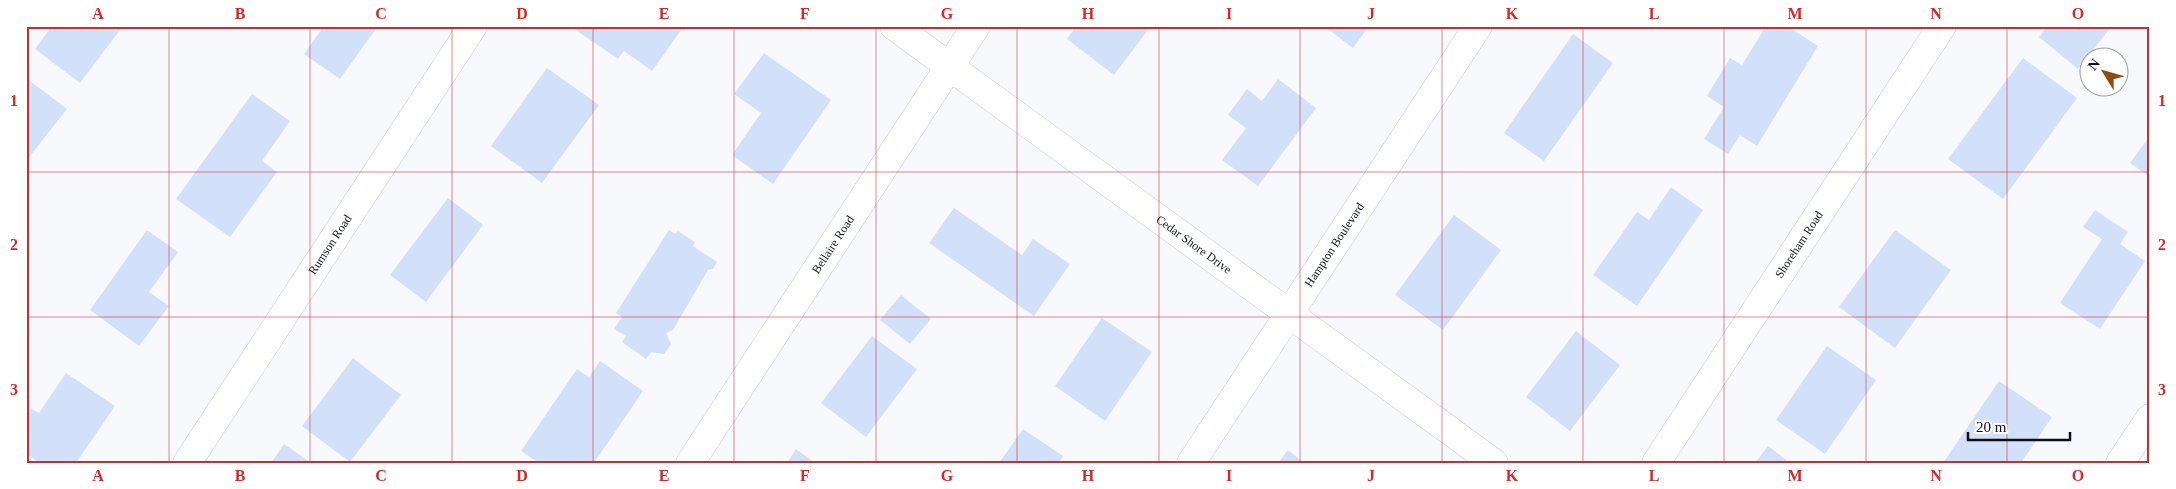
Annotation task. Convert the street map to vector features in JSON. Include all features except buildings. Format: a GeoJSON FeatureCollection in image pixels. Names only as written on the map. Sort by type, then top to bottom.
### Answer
{"type":"FeatureCollection","features":[{"type":"Feature","properties":{"kind":"street","name":"Rumson Road"},"geometry":{"type":"LineString","coordinates":[[187,463],[473,26]]}},
{"type":"Feature","properties":{"kind":"street","name":"Cedar Shore Drive"},"geometry":{"type":"LineString","coordinates":[[894,26],[1494,463]]}},
{"type":"Feature","properties":{"kind":"street","name":"Bellaire Road"},"geometry":{"type":"LineString","coordinates":[[690,463],[976,26]]}},
{"type":"Feature","properties":{"kind":"street","name":"Hampton Boulevard"},"geometry":{"type":"LineString","coordinates":[[1191,463],[1478,26]]}},
{"type":"Feature","properties":{"kind":"street","name":"Shoreham Road"},"geometry":{"type":"LineString","coordinates":[[1656,463],[1942,26]]}},
{"type":"Feature","properties":{"kind":"street"},"geometry":{"type":"LineString","coordinates":[[2120,463],[2150,418]]}}]}
